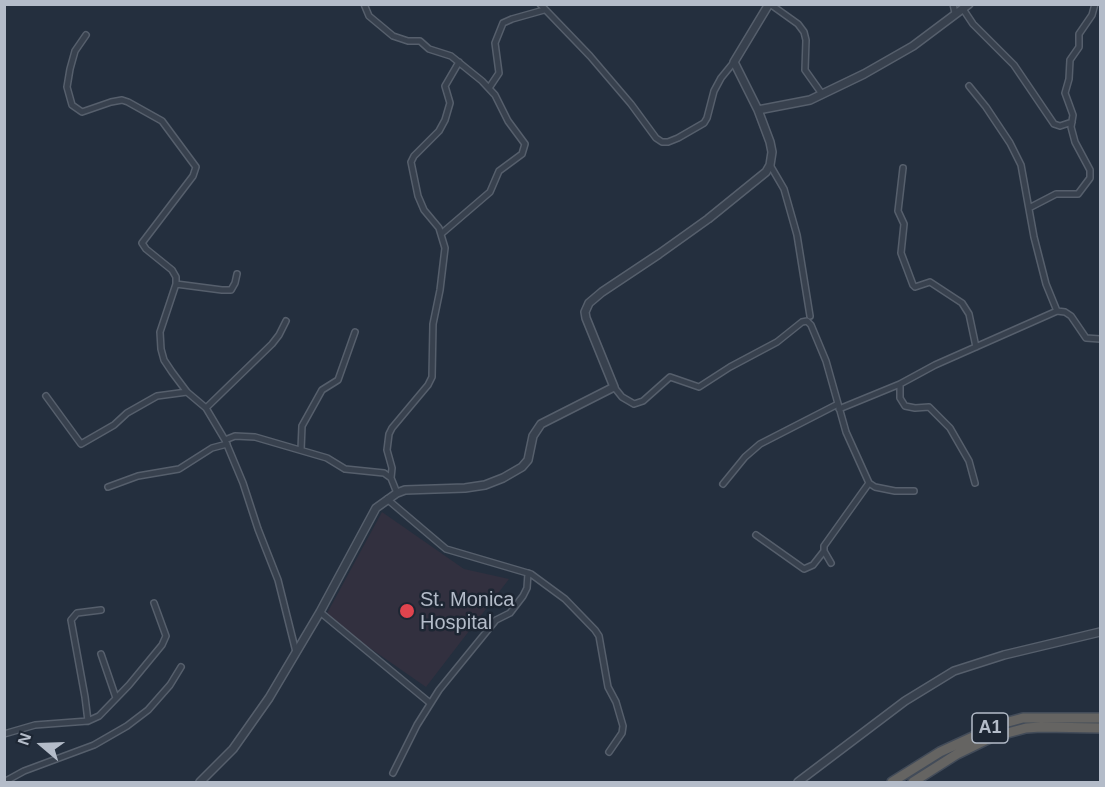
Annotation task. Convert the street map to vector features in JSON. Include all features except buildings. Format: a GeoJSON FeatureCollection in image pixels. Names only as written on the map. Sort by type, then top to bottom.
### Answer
{"type":"FeatureCollection","features":[{"type":"Feature","properties":{"kind":"highway","name":"A1"},"geometry":{"type":"LineString","coordinates":[[892,783],[940,752],[1002,724],[1023,718],[1101,718]]}},
{"type":"Feature","properties":{"kind":"highway","name":"A1"},"geometry":{"type":"LineString","coordinates":[[913,783],[957,754],[992,736],[1026,728],[1101,728]]}},
{"type":"Feature","properties":{"kind":"street"},"geometry":{"type":"LineString","coordinates":[[364,4],[369,16],[393,36],[408,41],[420,41],[429,49],[447,54],[459,62],[489,88],[508,121],[524,141],[525,149],[522,154],[499,171],[490,192],[441,234]]}},
{"type":"Feature","properties":{"kind":"street"},"geometry":{"type":"LineString","coordinates":[[489,88],[499,73],[495,43],[503,23],[542,7],[590,56],[631,104],[656,138],[662,142],[678,138],[704,123],[714,91],[721,78],[734,62],[770,4],[798,24],[804,32],[805,70],[822,94]]}},
{"type":"Feature","properties":{"kind":"street"},"geometry":{"type":"LineString","coordinates":[[952,4],[955,13]]}},
{"type":"Feature","properties":{"kind":"street"},"geometry":{"type":"LineString","coordinates":[[1029,208],[1056,194],[1078,194],[1088,182],[1091,173],[1071,130],[1073,115],[1065,93],[1069,79],[1070,60],[1079,47],[1079,34],[1092,15],[1095,4]]}},
{"type":"Feature","properties":{"kind":"street"},"geometry":{"type":"LineString","coordinates":[[758,110],[795,104],[864,74],[913,46],[966,7],[973,24],[1014,65],[1054,124],[1060,126],[1072,122]]}},
{"type":"Feature","properties":{"kind":"street"},"geometry":{"type":"LineString","coordinates":[[86,35],[75,51],[70,69],[67,87],[72,105],[82,112],[111,102],[122,100],[128,102],[162,121],[196,166],[193,176],[142,243],[172,270],[176,277],[176,284],[159,340],[164,360],[187,392],[206,408],[226,442],[278,580],[297,653]]}},
{"type":"Feature","properties":{"kind":"street"},"geometry":{"type":"LineString","coordinates":[[390,478],[392,468],[387,450],[392,428],[432,377],[433,324],[445,248],[441,234],[424,210],[418,196],[411,162],[420,149],[439,131],[445,120],[450,103],[445,86],[459,62]]}},
{"type":"Feature","properties":{"kind":"street"},"geometry":{"type":"LineString","coordinates":[[734,62],[758,110],[770,142],[772,152],[770,165],[761,177],[708,219],[589,303],[585,312],[586,318],[614,387],[622,397],[634,404],[643,400],[670,377],[699,387],[730,367],[777,342],[802,322],[807,321],[811,325],[826,361],[850,442],[869,483],[875,487],[896,491],[914,491]]}},
{"type":"Feature","properties":{"kind":"street"},"geometry":{"type":"LineString","coordinates":[[969,86],[986,107],[1017,156],[1023,172],[1034,237],[1046,284],[1057,311]]}},
{"type":"Feature","properties":{"kind":"street"},"geometry":{"type":"LineString","coordinates":[[770,165],[784,189],[797,235],[810,316]]}},
{"type":"Feature","properties":{"kind":"street"},"geometry":{"type":"LineString","coordinates":[[903,168],[898,211],[904,224],[901,253],[913,285],[915,287],[930,282],[962,303],[969,314],[976,347]]}},
{"type":"Feature","properties":{"kind":"street"},"geometry":{"type":"LineString","coordinates":[[176,284],[231,290],[236,283],[237,274]]}},
{"type":"Feature","properties":{"kind":"street"},"geometry":{"type":"LineString","coordinates":[[723,484],[745,457],[760,444],[838,407],[900,384],[1057,311],[1071,316],[1086,338],[1101,339]]}},
{"type":"Feature","properties":{"kind":"street"},"geometry":{"type":"LineString","coordinates":[[206,408],[272,344],[286,321]]}},
{"type":"Feature","properties":{"kind":"street"},"geometry":{"type":"LineString","coordinates":[[301,450],[302,426],[322,390],[338,380],[355,332]]}},
{"type":"Feature","properties":{"kind":"street"},"geometry":{"type":"LineString","coordinates":[[900,384],[900,398],[905,406],[929,407],[951,428],[969,461],[975,483]]}},
{"type":"Feature","properties":{"kind":"street"},"geometry":{"type":"LineString","coordinates":[[200,783],[221,763],[245,734],[297,653],[370,516],[387,499],[405,490],[465,488],[503,478],[522,467],[528,460],[533,436],[541,424],[614,387]]}},
{"type":"Feature","properties":{"kind":"street"},"geometry":{"type":"LineString","coordinates":[[46,396],[81,444],[157,396],[187,392]]}},
{"type":"Feature","properties":{"kind":"street"},"geometry":{"type":"LineString","coordinates":[[108,488],[138,476],[179,469],[212,448],[244,436],[327,458],[345,469],[384,473],[390,478],[397,493]]}},
{"type":"Feature","properties":{"kind":"street"},"geometry":{"type":"LineString","coordinates":[[756,535],[804,569],[813,565],[824,551],[825,544],[869,483]]}},
{"type":"Feature","properties":{"kind":"street"},"geometry":{"type":"LineString","coordinates":[[387,499],[394,508],[415,521],[446,549],[528,573],[565,599],[599,636],[608,687],[616,702],[623,726],[622,733],[609,752]]}},
{"type":"Feature","properties":{"kind":"street"},"geometry":{"type":"LineString","coordinates":[[824,551],[831,563]]}},
{"type":"Feature","properties":{"kind":"street"},"geometry":{"type":"LineString","coordinates":[[393,772],[430,703],[496,620],[510,613],[523,596],[527,588],[528,573]]}},
{"type":"Feature","properties":{"kind":"street"},"geometry":{"type":"LineString","coordinates":[[4,734],[35,725],[88,721],[99,716],[143,668],[165,639],[165,632],[154,603]]}},
{"type":"Feature","properties":{"kind":"street"},"geometry":{"type":"LineString","coordinates":[[88,721],[71,620],[77,613],[101,610]]}},
{"type":"Feature","properties":{"kind":"street"},"geometry":{"type":"LineString","coordinates":[[320,612],[430,703]]}},
{"type":"Feature","properties":{"kind":"street"},"geometry":{"type":"LineString","coordinates":[[798,783],[904,701],[954,671],[1004,655],[1101,632]]}},
{"type":"Feature","properties":{"kind":"street"},"geometry":{"type":"LineString","coordinates":[[101,654],[116,698]]}},
{"type":"Feature","properties":{"kind":"street"},"geometry":{"type":"LineString","coordinates":[[4,782],[24,771],[94,745],[134,722],[156,701],[181,667]]}},
{"type":"Feature","properties":{"kind":"shaded area"},"geometry":{"type":"Polygon","coordinates":[[[382,512],[464,569],[509,579],[426,687],[325,617],[382,512]]]}},
{"type":"Feature","properties":{"kind":"place","name":"St. Monica Hospital"},"geometry":{"type":"Point","coordinates":[407,611]}}]}
